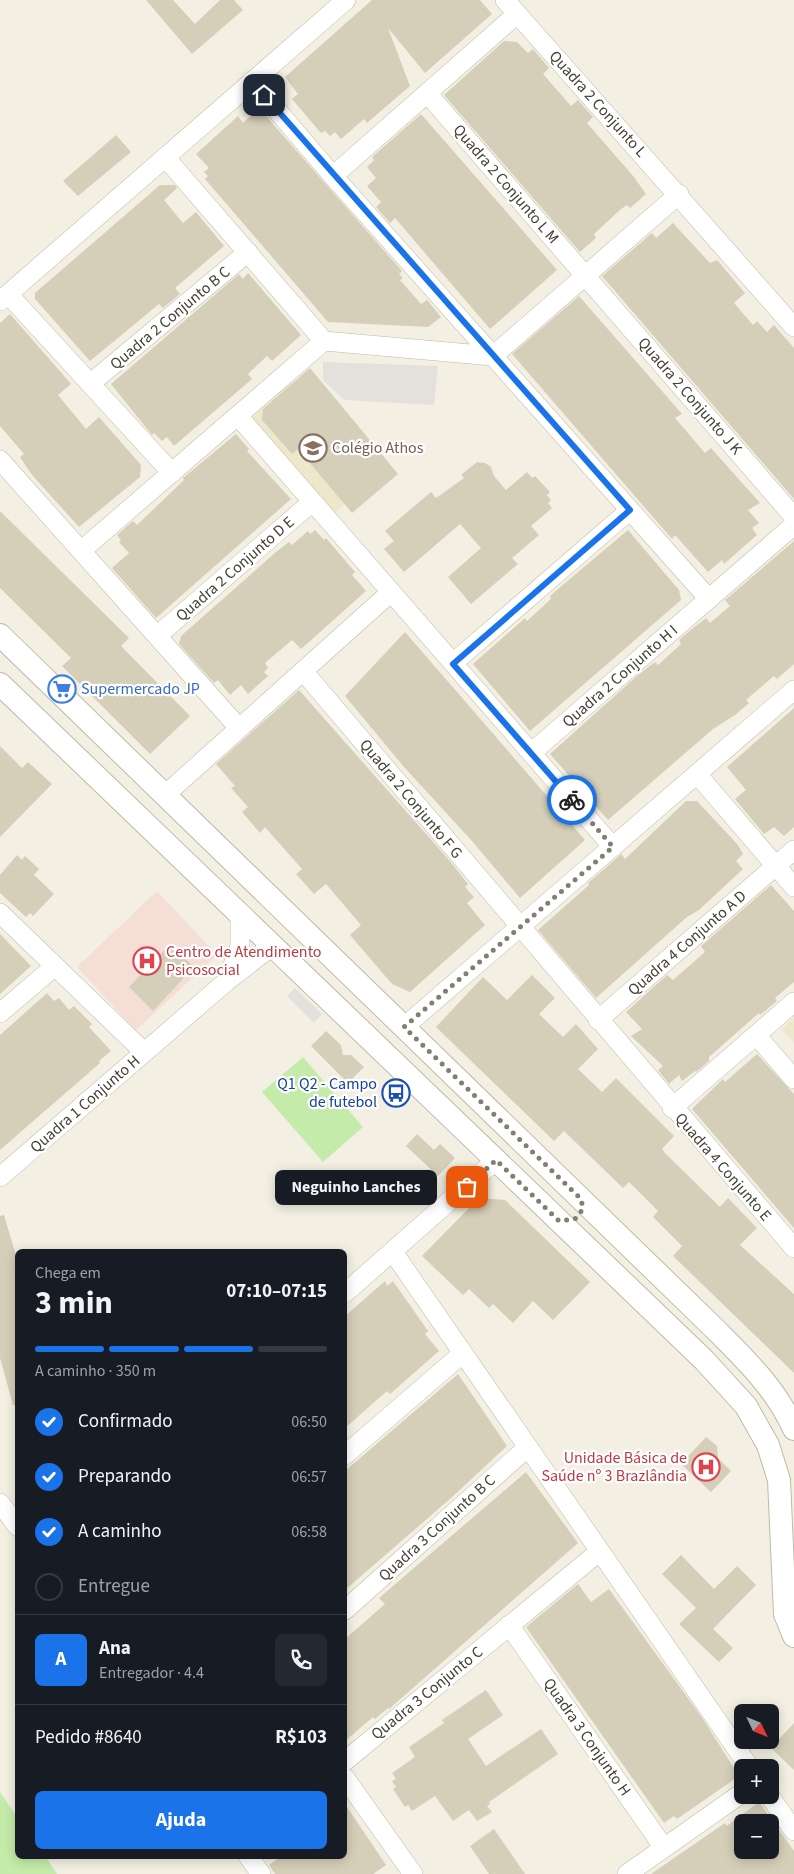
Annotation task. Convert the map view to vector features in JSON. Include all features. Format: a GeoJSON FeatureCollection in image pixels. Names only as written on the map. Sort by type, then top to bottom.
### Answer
{"type":"FeatureCollection","features":[{"type":"Feature","properties":{"kind":"street"},"geometry":{"type":"LineString","coordinates":[[172,473],[91,383],[4,297],[346,0]]}},
{"type":"Feature","properties":{"kind":"street"},"geometry":{"type":"LineString","coordinates":[[333,176],[427,93],[511,7]]}},
{"type":"Feature","properties":{"kind":"street","name":"Quadra 2 Conjunto L"},"geometry":{"type":"LineString","coordinates":[[511,7],[679,194],[794,328]]}},
{"type":"Feature","properties":{"kind":"street"},"geometry":{"type":"LineString","coordinates":[[252,81],[333,176],[709,598]]}},
{"type":"Feature","properties":{"kind":"street","name":"Quadra 2 Conjunto L M"},"geometry":{"type":"LineString","coordinates":[[427,93],[585,276]]}},
{"type":"Feature","properties":{"kind":"street"},"geometry":{"type":"LineString","coordinates":[[165,156],[324,341],[494,356],[679,194]]}},
{"type":"Feature","properties":{"kind":"street","name":"Quadra 2 Conjunto B C"},"geometry":{"type":"LineString","coordinates":[[91,383],[248,252]]}},
{"type":"Feature","properties":{"kind":"street","name":"Quadra 2 Conjunto J K"},"geometry":{"type":"LineString","coordinates":[[585,276],[794,517]]}},
{"type":"Feature","properties":{"kind":"street"},"geometry":{"type":"LineString","coordinates":[[82,550],[324,341]]}},
{"type":"Feature","properties":{"kind":"street"},"geometry":{"type":"LineString","coordinates":[[238,416],[613,847]]}},
{"type":"Feature","properties":{"kind":"street"},"geometry":{"type":"LineString","coordinates":[[0,460],[239,728]]}},
{"type":"Feature","properties":{"kind":"street","name":"Quadra 2 Conjunto D E"},"geometry":{"type":"LineString","coordinates":[[157,636],[312,502]]}},
{"type":"Feature","properties":{"kind":"street"},"geometry":{"type":"LineString","coordinates":[[453,664],[630,510]]}},
{"type":"Feature","properties":{"kind":"street","name":"Quadra 2 Conjunto H I"},"geometry":{"type":"LineString","coordinates":[[531,753],[794,525]]}},
{"type":"Feature","properties":{"kind":"street"},"geometry":{"type":"LineString","coordinates":[[164,795],[391,592]]}},
{"type":"Feature","properties":{"kind":"street"},"geometry":{"type":"LineString","coordinates":[[0,635],[762,1376],[787,1413],[794,1429]]}},
{"type":"Feature","properties":{"kind":"street","name":"Quadra 2 Conjunto F G"},"geometry":{"type":"LineString","coordinates":[[303,671],[598,1020]]}},
{"type":"Feature","properties":{"kind":"street"},"geometry":{"type":"LineString","coordinates":[[0,684],[710,1366],[746,1406],[768,1445],[779,1480],[786,1614],[794,1636]]}},
{"type":"Feature","properties":{"kind":"street"},"geometry":{"type":"LineString","coordinates":[[404,1027],[794,690]]}},
{"type":"Feature","properties":{"kind":"street"},"geometry":{"type":"LineString","coordinates":[[696,774],[794,887]]}},
{"type":"Feature","properties":{"kind":"street"},"geometry":{"type":"LineString","coordinates":[[118,798],[144,775]]}},
{"type":"Feature","properties":{"kind":"street","name":"Quadra 4 Conjunto A D"},"geometry":{"type":"LineString","coordinates":[[598,1020],[794,850]]}},
{"type":"Feature","properties":{"kind":"street","name":"Quadra 1 Conjunto H"},"geometry":{"type":"LineString","coordinates":[[0,913],[144,1052],[0,1177]]}},
{"type":"Feature","properties":{"kind":"street"},"geometry":{"type":"LineString","coordinates":[[227,981],[240,946],[240,915]]}},
{"type":"Feature","properties":{"kind":"street"},"geometry":{"type":"LineString","coordinates":[[144,1052],[227,981],[272,946]]}},
{"type":"Feature","properties":{"kind":"street"},"geometry":{"type":"LineString","coordinates":[[0,1013],[55,966]]}},
{"type":"Feature","properties":{"kind":"street"},"geometry":{"type":"LineString","coordinates":[[672,1108],[794,1002]]}},
{"type":"Feature","properties":{"kind":"street","name":"Quadra 4 Conjunto E"},"geometry":{"type":"LineString","coordinates":[[598,1020],[794,1248]]}},
{"type":"Feature","properties":{"kind":"street"},"geometry":{"type":"LineString","coordinates":[[756,1035],[794,1079]]}},
{"type":"Feature","properties":{"kind":"street"},"geometry":{"type":"LineString","coordinates":[[347,1291],[496,1160]]}},
{"type":"Feature","properties":{"kind":"street"},"geometry":{"type":"LineString","coordinates":[[559,1221],[575,1219],[583,1209],[581,1199]]}},
{"type":"Feature","properties":{"kind":"street"},"geometry":{"type":"LineString","coordinates":[[592,1253],[591,1241],[601,1230],[617,1234]]}},
{"type":"Feature","properties":{"kind":"street"},"geometry":{"type":"LineString","coordinates":[[393,1252],[744,1759]]}},
{"type":"Feature","properties":{"kind":"street"},"geometry":{"type":"LineString","coordinates":[[347,1452],[463,1353]]}},
{"type":"Feature","properties":{"kind":"street","name":"Quadra 3 Conjunto B C"},"geometry":{"type":"LineString","coordinates":[[347,1608],[528,1447]]}},
{"type":"Feature","properties":{"kind":"street"},"geometry":{"type":"LineString","coordinates":[[0,1503],[15,1523]]}},
{"type":"Feature","properties":{"kind":"street","name":"Quadra 3 Conjunto C"},"geometry":{"type":"LineString","coordinates":[[347,1759],[600,1551]]}},
{"type":"Feature","properties":{"kind":"street","name":"Quadra 3 Conjunto H"},"geometry":{"type":"LineString","coordinates":[[510,1625],[664,1848]]}},
{"type":"Feature","properties":{"kind":"street"},"geometry":{"type":"LineString","coordinates":[[347,1781],[413,1874]]}},
{"type":"Feature","properties":{"kind":"street"},"geometry":{"type":"LineString","coordinates":[[627,1874],[734,1799]]}},
{"type":"Feature","properties":{"kind":"street"},"geometry":{"type":"LineString","coordinates":[[775,1804],[794,1831]]}},
{"type":"Feature","properties":{"kind":"street"},"geometry":{"type":"LineString","coordinates":[[250,1859],[261,1874]]}},
{"type":"Feature","properties":{"kind":"shaded area"},"geometry":{"type":"Polygon","coordinates":[[[323,362],[438,366],[434,405],[344,400],[323,380],[323,362]]]}},
{"type":"Feature","properties":{"kind":"shaded area","name":"Colégio Athos"},"geometry":{"type":"Polygon","coordinates":[[[291,382],[376,478],[333,514],[251,419],[291,382]]]}},
{"type":"Feature","properties":{"kind":"shaded area","name":"Centro de Atendimento Psicosocial"},"geometry":{"type":"Polygon","coordinates":[[[157,891],[217,955],[136,1030],[77,967],[157,891]]]}},
{"type":"Feature","properties":{"kind":"shaded area"},"geometry":{"type":"Polygon","coordinates":[[[295,988],[322,1014],[314,1023],[287,996],[295,988]]]}},
{"type":"Feature","properties":{"kind":"shaded area"},"geometry":{"type":"Polygon","coordinates":[[[794,1018],[794,1043],[781,1029],[794,1018]]]}},
{"type":"Feature","properties":{"kind":"green space"},"geometry":{"type":"Polygon","coordinates":[[[303,1057],[363,1127],[323,1162],[262,1092],[303,1057]]]}},
{"type":"Feature","properties":{"kind":"green space"},"geometry":{"type":"Polygon","coordinates":[[[0,1792],[15,1814],[15,1859],[47,1859],[57,1874],[0,1874],[0,1792]]]}},
{"type":"Feature","properties":{"kind":"building"},"geometry":{"type":"Polygon","coordinates":[[[146,0],[173,0],[195,24],[220,0],[234,0],[243,10],[192,54],[146,0]]]}},
{"type":"Feature","properties":{"kind":"building"},"geometry":{"type":"Polygon","coordinates":[[[372,0],[480,0],[492,14],[425,73],[388,28],[410,86],[367,123],[364,119],[341,139],[335,132],[330,136],[325,131],[321,133],[292,99],[298,94],[285,77],[372,0]]]}},
{"type":"Feature","properties":{"kind":"building"},"geometry":{"type":"Polygon","coordinates":[[[504,41],[517,42],[528,53],[533,49],[549,68],[543,74],[571,106],[578,100],[593,117],[587,123],[634,177],[646,194],[630,208],[627,205],[621,209],[594,234],[596,238],[580,252],[444,95],[504,41]]]}},
{"type":"Feature","properties":{"kind":"building"},"geometry":{"type":"Polygon","coordinates":[[[259,108],[402,271],[399,274],[403,278],[400,280],[421,304],[427,300],[441,317],[428,327],[328,322],[205,179],[208,176],[204,172],[209,168],[196,154],[238,116],[243,123],[259,108]]]}},
{"type":"Feature","properties":{"kind":"building"},"geometry":{"type":"Polygon","coordinates":[[[421,114],[557,270],[490,329],[395,218],[390,223],[376,207],[381,202],[367,186],[376,178],[367,167],[374,160],[372,157],[421,114]]]}},
{"type":"Feature","properties":{"kind":"building"},"geometry":{"type":"Polygon","coordinates":[[[116,135],[131,152],[78,196],[63,181],[116,135]]]}},
{"type":"Feature","properties":{"kind":"building"},"geometry":{"type":"Polygon","coordinates":[[[160,185],[175,185],[177,188],[164,200],[183,223],[196,212],[224,246],[175,288],[180,294],[163,308],[159,304],[90,361],[35,299],[35,293],[160,185]]]}},
{"type":"Feature","properties":{"kind":"building"},"geometry":{"type":"Polygon","coordinates":[[[673,223],[710,263],[717,260],[745,293],[734,303],[753,325],[757,321],[767,332],[774,325],[794,348],[794,499],[602,276],[652,233],[656,238],[673,223]]]}},
{"type":"Feature","properties":{"kind":"building"},"geometry":{"type":"Polygon","coordinates":[[[248,273],[301,335],[272,361],[267,356],[248,374],[252,379],[174,446],[167,437],[162,441],[154,433],[152,435],[111,384],[239,274],[243,279],[248,273]]]}},
{"type":"Feature","properties":{"kind":"building"},"geometry":{"type":"Polygon","coordinates":[[[579,296],[682,414],[675,418],[705,453],[711,448],[760,503],[748,510],[759,523],[752,528],[757,535],[724,564],[722,560],[708,572],[675,535],[672,539],[512,354],[579,296]]]}},
{"type":"Feature","properties":{"kind":"building"},"geometry":{"type":"Polygon","coordinates":[[[10,314],[71,384],[58,395],[86,429],[99,417],[141,465],[140,477],[79,527],[32,475],[20,457],[24,454],[0,426],[0,323],[10,314]]]}},
{"type":"Feature","properties":{"kind":"building","name":"Colégio Athos"},"geometry":{"type":"Polygon","coordinates":[[[310,368],[398,474],[352,513],[298,449],[292,454],[262,420],[263,409],[310,368]]]}},
{"type":"Feature","properties":{"kind":"building"},"geometry":{"type":"Polygon","coordinates":[[[236,434],[249,449],[247,451],[291,499],[156,618],[112,568],[129,553],[119,542],[121,540],[117,535],[133,521],[137,525],[184,480],[183,478],[236,434]]]}},
{"type":"Feature","properties":{"kind":"building"},"geometry":{"type":"Polygon","coordinates":[[[477,462],[485,463],[491,467],[494,476],[506,490],[527,472],[532,478],[535,476],[550,492],[547,495],[551,500],[548,503],[552,508],[531,526],[539,535],[512,558],[518,564],[471,604],[448,577],[481,548],[460,524],[404,572],[384,549],[394,541],[385,531],[431,492],[436,498],[464,478],[461,475],[477,462]]]}},
{"type":"Feature","properties":{"kind":"building"},"geometry":{"type":"Polygon","coordinates":[[[0,511],[129,638],[121,646],[190,716],[150,754],[62,666],[71,658],[0,588],[0,511]]]}},
{"type":"Feature","properties":{"kind":"building"},"geometry":{"type":"Polygon","coordinates":[[[315,530],[324,540],[326,538],[355,572],[352,575],[366,591],[301,649],[292,640],[265,663],[268,668],[264,672],[268,676],[248,694],[241,685],[230,695],[218,680],[214,683],[179,644],[181,636],[276,552],[289,542],[292,545],[308,531],[310,534],[315,530]]]}},
{"type":"Feature","properties":{"kind":"building"},"geometry":{"type":"Polygon","coordinates":[[[628,530],[679,590],[681,600],[530,731],[473,664],[525,618],[527,621],[551,599],[550,596],[628,530]]]}},
{"type":"Feature","properties":{"kind":"building"},"geometry":{"type":"Polygon","coordinates":[[[794,541],[794,664],[777,679],[774,676],[746,700],[749,703],[735,715],[713,729],[608,820],[550,754],[638,675],[655,662],[658,665],[681,644],[679,640],[687,633],[706,618],[710,623],[730,606],[725,600],[794,541]]]}},
{"type":"Feature","properties":{"kind":"building"},"geometry":{"type":"Polygon","coordinates":[[[405,632],[585,840],[520,898],[472,841],[404,767],[345,696],[405,632]]]}},
{"type":"Feature","properties":{"kind":"building"},"geometry":{"type":"Polygon","coordinates":[[[299,690],[468,884],[465,887],[474,897],[467,903],[485,925],[410,992],[392,984],[350,935],[361,925],[326,884],[314,894],[296,874],[302,869],[265,827],[260,833],[242,812],[248,807],[231,788],[235,786],[216,764],[299,690]]]}},
{"type":"Feature","properties":{"kind":"building"},"geometry":{"type":"Polygon","coordinates":[[[794,708],[794,827],[784,836],[774,827],[764,834],[735,799],[746,790],[727,767],[794,708]]]}},
{"type":"Feature","properties":{"kind":"building"},"geometry":{"type":"Polygon","coordinates":[[[0,746],[22,768],[28,762],[52,784],[0,837],[0,746]]]}},
{"type":"Feature","properties":{"kind":"building"},"geometry":{"type":"Polygon","coordinates":[[[686,801],[697,801],[738,845],[743,854],[736,861],[743,869],[699,910],[687,917],[596,998],[538,930],[621,854],[625,859],[686,801]]]}},
{"type":"Feature","properties":{"kind":"building"},"geometry":{"type":"Polygon","coordinates":[[[17,855],[22,860],[25,856],[39,869],[34,875],[54,894],[33,916],[30,913],[26,917],[0,893],[0,875],[17,855]]]}},
{"type":"Feature","properties":{"kind":"building"},"geometry":{"type":"Polygon","coordinates":[[[771,885],[794,911],[794,982],[775,998],[777,1001],[760,1015],[759,1013],[709,1057],[709,1061],[696,1072],[682,1081],[679,1075],[669,1084],[658,1070],[663,1066],[631,1036],[642,1029],[626,1012],[667,975],[673,980],[705,952],[701,946],[771,885]]]}},
{"type":"Feature","properties":{"kind":"building"},"geometry":{"type":"Polygon","coordinates":[[[0,934],[31,966],[0,994],[0,934]]]}},
{"type":"Feature","properties":{"kind":"building"},"geometry":{"type":"Polygon","coordinates":[[[170,944],[194,967],[153,1011],[129,987],[170,944]]]}},
{"type":"Feature","properties":{"kind":"building"},"geometry":{"type":"Polygon","coordinates":[[[532,975],[555,998],[539,1014],[563,1037],[576,1024],[598,1049],[578,1069],[602,1092],[616,1078],[674,1136],[662,1149],[666,1154],[720,1207],[728,1198],[757,1228],[740,1245],[794,1294],[794,1373],[673,1256],[682,1246],[653,1217],[658,1211],[629,1182],[623,1188],[564,1131],[554,1141],[436,1027],[483,977],[507,1000],[532,975]]]}},
{"type":"Feature","properties":{"kind":"building"},"geometry":{"type":"Polygon","coordinates":[[[47,993],[54,1001],[59,998],[69,1010],[74,1006],[92,1024],[89,1027],[111,1051],[99,1061],[100,1063],[0,1150],[0,1035],[47,993]]]}},
{"type":"Feature","properties":{"kind":"building"},"geometry":{"type":"Polygon","coordinates":[[[326,1031],[341,1045],[343,1055],[351,1055],[364,1067],[348,1083],[311,1046],[326,1031]]]}},
{"type":"Feature","properties":{"kind":"building"},"geometry":{"type":"Polygon","coordinates":[[[757,1054],[794,1094],[794,1228],[692,1109],[723,1079],[725,1082],[757,1054]]]}},
{"type":"Feature","properties":{"kind":"building"},"geometry":{"type":"Polygon","coordinates":[[[417,1134],[434,1150],[440,1144],[455,1158],[438,1176],[406,1146],[417,1134]]]}},
{"type":"Feature","properties":{"kind":"building"},"geometry":{"type":"Polygon","coordinates":[[[479,1198],[505,1200],[590,1282],[553,1320],[533,1301],[513,1323],[493,1304],[489,1308],[469,1289],[463,1295],[422,1256],[479,1198]]]}},
{"type":"Feature","properties":{"kind":"building"},"geometry":{"type":"Polygon","coordinates":[[[4,1215],[15,1252],[15,1405],[13,1405],[0,1358],[0,1216],[4,1215]]]}},
{"type":"Feature","properties":{"kind":"building"},"geometry":{"type":"Polygon","coordinates":[[[385,1281],[387,1286],[393,1281],[428,1331],[425,1334],[439,1351],[390,1394],[387,1391],[347,1426],[347,1314],[385,1281]]]}},
{"type":"Feature","properties":{"kind":"building"},"geometry":{"type":"Polygon","coordinates":[[[458,1374],[507,1446],[451,1498],[347,1588],[347,1469],[458,1374]]]}},
{"type":"Feature","properties":{"kind":"building","name":"Unidade Básica de Saúde nº 3 Brazlândia"},"geometry":{"type":"Polygon","coordinates":[[[706,1437],[717,1446],[718,1458],[731,1471],[711,1492],[681,1464],[706,1437]]]}},
{"type":"Feature","properties":{"kind":"building"},"geometry":{"type":"Polygon","coordinates":[[[526,1472],[578,1543],[389,1709],[375,1719],[373,1717],[347,1739],[347,1637],[385,1604],[379,1598],[526,1472]]]}},
{"type":"Feature","properties":{"kind":"building"},"geometry":{"type":"Polygon","coordinates":[[[681,1555],[714,1589],[737,1566],[756,1585],[713,1629],[733,1648],[719,1662],[679,1624],[696,1608],[662,1574],[681,1555]]]}},
{"type":"Feature","properties":{"kind":"building"},"geometry":{"type":"Polygon","coordinates":[[[578,1584],[591,1602],[609,1589],[703,1719],[734,1768],[734,1779],[677,1819],[674,1816],[664,1823],[526,1627],[578,1584]]]}},
{"type":"Feature","properties":{"kind":"building"},"geometry":{"type":"Polygon","coordinates":[[[486,1690],[503,1715],[468,1739],[486,1766],[541,1729],[558,1754],[489,1802],[490,1804],[487,1806],[492,1812],[477,1821],[469,1810],[453,1821],[435,1796],[412,1811],[408,1805],[405,1807],[393,1789],[396,1787],[392,1781],[396,1779],[392,1773],[415,1757],[409,1747],[444,1723],[442,1720],[486,1690]]]}},
{"type":"Feature","properties":{"kind":"building"},"geometry":{"type":"Polygon","coordinates":[[[794,1723],[794,1770],[772,1749],[779,1749],[779,1739],[794,1723]]]}},
{"type":"Feature","properties":{"kind":"building"},"geometry":{"type":"Polygon","coordinates":[[[756,1804],[760,1804],[768,1814],[743,1814],[756,1804]]]}},
{"type":"Feature","properties":{"kind":"building"},"geometry":{"type":"Polygon","coordinates":[[[347,1807],[386,1865],[373,1874],[275,1874],[269,1865],[277,1859],[347,1859],[347,1807]]]}},
{"type":"Feature","properties":{"kind":"building"},"geometry":{"type":"Polygon","coordinates":[[[734,1821],[734,1859],[779,1859],[779,1830],[794,1851],[794,1874],[651,1874],[725,1823],[727,1826],[734,1821]]]}},
{"type":"Feature","properties":{"kind":"building"},"geometry":{"type":"Polygon","coordinates":[[[494,1829],[525,1874],[489,1874],[470,1846],[494,1829]]]}},
{"type":"Feature","properties":{"kind":"way so far"},"geometry":{"type":"LineString","coordinates":[[467,1187],[496,1160],[559,1221],[575,1219],[583,1209],[581,1199],[404,1027],[613,847],[572,800]]}},
{"type":"Feature","properties":{"kind":"place","name":"Colégio Athos"},"geometry":{"type":"Point","coordinates":[313,448]}},
{"type":"Feature","properties":{"kind":"place","name":"Supermercado JP"},"geometry":{"type":"Point","coordinates":[62,689]}},
{"type":"Feature","properties":{"kind":"place","name":"Centro de Atendimento Psicosocial"},"geometry":{"type":"Point","coordinates":[147,961]}},
{"type":"Feature","properties":{"kind":"place","name":"Q1 Q2 - Campo de futebol"},"geometry":{"type":"Point","coordinates":[396,1093]}},
{"type":"Feature","properties":{"kind":"place","name":"Neguinho Lanches"},"geometry":{"type":"Point","coordinates":[467,1187]}},
{"type":"Feature","properties":{"kind":"place","name":"Unidade Básica de Saúde nº 3 Brazlândia"},"geometry":{"type":"Point","coordinates":[706,1467]}},
{"type":"Feature","properties":{"kind":"route"},"geometry":{"type":"LineString","coordinates":[[264,95],[333,176],[630,510],[453,664],[572,800]]}}]}
